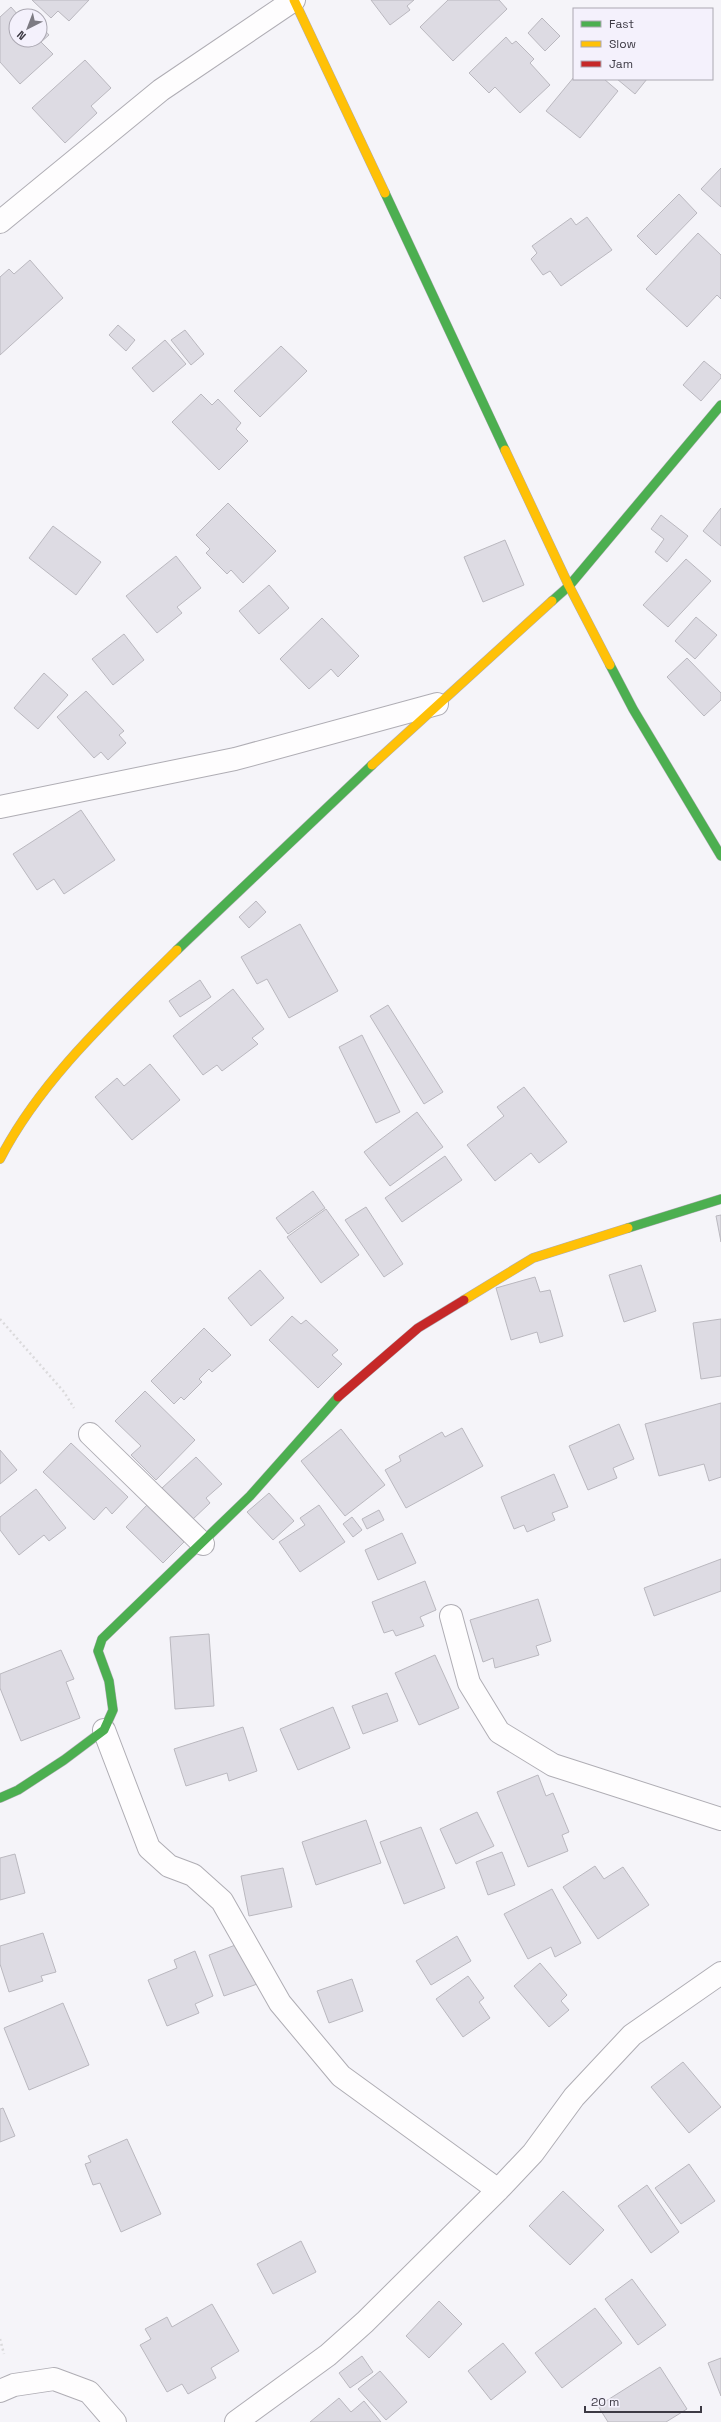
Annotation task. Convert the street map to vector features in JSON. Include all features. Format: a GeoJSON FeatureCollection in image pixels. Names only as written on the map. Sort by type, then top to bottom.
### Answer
{"type":"FeatureCollection","features":[{"type":"Feature","properties":{"kind":"street"},"geometry":{"type":"LineString","coordinates":[[0,222],[160,90],[294,0],[569,586],[633,709],[721,856]]}},
{"type":"Feature","properties":{"kind":"street"},"geometry":{"type":"LineString","coordinates":[[0,1159],[15,1130],[89,1037],[222,905],[437,704],[569,586],[721,405]]}},
{"type":"Feature","properties":{"kind":"street"},"geometry":{"type":"LineString","coordinates":[[0,807],[235,759],[437,704]]}},
{"type":"Feature","properties":{"kind":"street"},"geometry":{"type":"LineString","coordinates":[[0,1798],[18,1790],[64,1760],[104,1730],[113,1710],[109,1681],[98,1651],[102,1639],[203,1544],[250,1496],[331,1403],[418,1328],[533,1258],[721,1199]]}},
{"type":"Feature","properties":{"kind":"street"},"geometry":{"type":"LineString","coordinates":[[90,1434],[203,1544]]}},
{"type":"Feature","properties":{"kind":"street"},"geometry":{"type":"LineString","coordinates":[[451,1616],[470,1683],[499,1732],[553,1766],[721,1819]]}},
{"type":"Feature","properties":{"kind":"street"},"geometry":{"type":"LineString","coordinates":[[104,1730],[149,1848],[169,1866],[192,1875],[222,1901],[280,2003],[341,2076],[498,2190]]}},
{"type":"Feature","properties":{"kind":"street"},"geometry":{"type":"LineString","coordinates":[[236,2422],[328,2355],[498,2190],[533,2153],[574,2097],[632,2035],[721,1973]]}},
{"type":"Feature","properties":{"kind":"street"},"geometry":{"type":"LineString","coordinates":[[0,2391],[14,2385],[54,2378],[89,2392],[116,2422]]}},
{"type":"Feature","properties":{"kind":"path"},"geometry":{"type":"LineString","coordinates":[[0,1319],[64,1392],[90,1434]]}},
{"type":"Feature","properties":{"kind":"building"},"geometry":{"type":"Polygon","coordinates":[[[32,0],[89,0],[69,21],[58,11],[51,18],[48,15],[48,8],[40,8],[32,0]]]}},
{"type":"Feature","properties":{"kind":"building"},"geometry":{"type":"Polygon","coordinates":[[[371,0],[414,0],[407,6],[410,10],[390,25],[371,0]]]}},
{"type":"Feature","properties":{"kind":"building"},"geometry":{"type":"Polygon","coordinates":[[[448,0],[499,0],[507,9],[453,61],[420,27],[448,0]]]}},
{"type":"Feature","properties":{"kind":"building"},"geometry":{"type":"Polygon","coordinates":[[[8,10],[8,48],[47,48],[53,54],[20,84],[0,62],[0,17],[8,10]]]}},
{"type":"Feature","properties":{"kind":"building"},"geometry":{"type":"Polygon","coordinates":[[[542,18],[560,36],[545,51],[528,33],[542,18]]]}},
{"type":"Feature","properties":{"kind":"building"},"geometry":{"type":"Polygon","coordinates":[[[506,37],[512,44],[516,41],[534,59],[530,63],[550,85],[520,113],[495,87],[489,93],[469,73],[506,37]]]}},
{"type":"Feature","properties":{"kind":"building"},"geometry":{"type":"Polygon","coordinates":[[[85,60],[111,88],[91,106],[97,113],[65,143],[32,108],[85,60]]]}},
{"type":"Feature","properties":{"kind":"building"},"geometry":{"type":"Polygon","coordinates":[[[573,78],[573,80],[605,80],[618,91],[580,138],[546,111],[573,78]]]}},
{"type":"Feature","properties":{"kind":"building"},"geometry":{"type":"Polygon","coordinates":[[[618,80],[646,80],[635,94],[618,80]]]}},
{"type":"Feature","properties":{"kind":"building"},"geometry":{"type":"Polygon","coordinates":[[[721,168],[721,207],[701,189],[721,168]]]}},
{"type":"Feature","properties":{"kind":"building"},"geometry":{"type":"Polygon","coordinates":[[[679,194],[697,213],[656,255],[637,236],[679,194]]]}},
{"type":"Feature","properties":{"kind":"building"},"geometry":{"type":"Polygon","coordinates":[[[587,217],[612,250],[561,286],[550,271],[543,275],[531,259],[537,253],[532,246],[571,218],[576,225],[587,217]]]}},
{"type":"Feature","properties":{"kind":"building"},"geometry":{"type":"Polygon","coordinates":[[[698,233],[721,255],[721,299],[717,295],[687,327],[646,289],[698,233]]]}},
{"type":"Feature","properties":{"kind":"building"},"geometry":{"type":"Polygon","coordinates":[[[30,260],[63,298],[0,355],[0,277],[9,269],[14,274],[30,260]]]}},
{"type":"Feature","properties":{"kind":"building"},"geometry":{"type":"Polygon","coordinates":[[[118,325],[135,340],[126,351],[109,335],[118,325]]]}},
{"type":"Feature","properties":{"kind":"building"},"geometry":{"type":"Polygon","coordinates":[[[185,330],[204,354],[191,365],[171,340],[185,330]]]}},
{"type":"Feature","properties":{"kind":"building"},"geometry":{"type":"Polygon","coordinates":[[[165,340],[186,364],[153,392],[132,368],[165,340]]]}},
{"type":"Feature","properties":{"kind":"building"},"geometry":{"type":"Polygon","coordinates":[[[281,346],[307,371],[260,417],[234,391],[281,346]]]}},
{"type":"Feature","properties":{"kind":"building"},"geometry":{"type":"Polygon","coordinates":[[[704,361],[721,375],[721,378],[701,401],[683,385],[704,361]]]}},
{"type":"Feature","properties":{"kind":"building"},"geometry":{"type":"Polygon","coordinates":[[[201,394],[212,405],[218,399],[241,423],[236,429],[248,441],[219,470],[172,422],[201,394]]]}},
{"type":"Feature","properties":{"kind":"building"},"geometry":{"type":"Polygon","coordinates":[[[228,503],[276,551],[243,583],[231,570],[227,574],[206,553],[210,549],[196,535],[228,503]]]}},
{"type":"Feature","properties":{"kind":"building"},"geometry":{"type":"Polygon","coordinates":[[[721,508],[721,546],[703,531],[721,508]]]}},
{"type":"Feature","properties":{"kind":"building"},"geometry":{"type":"Polygon","coordinates":[[[661,515],[688,536],[667,562],[655,552],[664,539],[651,529],[661,515]]]}},
{"type":"Feature","properties":{"kind":"building"},"geometry":{"type":"Polygon","coordinates":[[[53,526],[101,562],[76,595],[29,558],[53,526]]]}},
{"type":"Feature","properties":{"kind":"building"},"geometry":{"type":"Polygon","coordinates":[[[505,540],[524,585],[483,602],[464,557],[505,540]]]}},
{"type":"Feature","properties":{"kind":"building"},"geometry":{"type":"Polygon","coordinates":[[[176,556],[201,588],[177,607],[182,613],[157,633],[126,596],[176,556]]]}},
{"type":"Feature","properties":{"kind":"building"},"geometry":{"type":"Polygon","coordinates":[[[686,559],[711,581],[668,627],[643,605],[686,559]]]}},
{"type":"Feature","properties":{"kind":"building"},"geometry":{"type":"Polygon","coordinates":[[[269,585],[289,608],[259,634],[239,611],[269,585]]]}},
{"type":"Feature","properties":{"kind":"building"},"geometry":{"type":"Polygon","coordinates":[[[696,617],[717,635],[695,659],[675,641],[696,617]]]}},
{"type":"Feature","properties":{"kind":"building"},"geometry":{"type":"Polygon","coordinates":[[[322,618],[359,656],[338,677],[331,669],[309,689],[280,659],[322,618]]]}},
{"type":"Feature","properties":{"kind":"building"},"geometry":{"type":"Polygon","coordinates":[[[124,634],[144,660],[113,685],[92,659],[124,634]]]}},
{"type":"Feature","properties":{"kind":"building"},"geometry":{"type":"Polygon","coordinates":[[[687,658],[721,693],[721,700],[704,716],[667,677],[687,658]]]}},
{"type":"Feature","properties":{"kind":"building"},"geometry":{"type":"Polygon","coordinates":[[[44,673],[68,695],[38,729],[14,708],[44,673]]]}},
{"type":"Feature","properties":{"kind":"building"},"geometry":{"type":"Polygon","coordinates":[[[86,691],[124,731],[119,735],[126,743],[108,760],[101,752],[94,758],[57,717],[86,691]]]}},
{"type":"Feature","properties":{"kind":"building"},"geometry":{"type":"Polygon","coordinates":[[[81,810],[115,860],[64,894],[54,879],[37,890],[13,854],[81,810]]]}},
{"type":"Feature","properties":{"kind":"building"},"geometry":{"type":"Polygon","coordinates":[[[256,901],[266,912],[249,928],[239,917],[256,901]]]}},
{"type":"Feature","properties":{"kind":"building"},"geometry":{"type":"Polygon","coordinates":[[[300,924],[338,991],[289,1018],[267,979],[257,984],[241,957],[300,924]]]}},
{"type":"Feature","properties":{"kind":"building"},"geometry":{"type":"Polygon","coordinates":[[[200,980],[211,997],[180,1017],[169,1001],[200,980]]]}},
{"type":"Feature","properties":{"kind":"building"},"geometry":{"type":"Polygon","coordinates":[[[233,989],[264,1029],[252,1038],[258,1044],[222,1071],[217,1065],[203,1075],[173,1036],[233,989]]]}},
{"type":"Feature","properties":{"kind":"building"},"geometry":{"type":"Polygon","coordinates":[[[388,1005],[443,1092],[424,1104],[370,1016],[388,1005]]]}},
{"type":"Feature","properties":{"kind":"building"},"geometry":{"type":"Polygon","coordinates":[[[362,1035],[400,1112],[376,1123],[339,1047],[362,1035]]]}},
{"type":"Feature","properties":{"kind":"building"},"geometry":{"type":"Polygon","coordinates":[[[150,1064],[180,1100],[132,1140],[95,1097],[117,1078],[124,1086],[150,1064]]]}},
{"type":"Feature","properties":{"kind":"building"},"geometry":{"type":"Polygon","coordinates":[[[524,1087],[567,1142],[539,1163],[531,1153],[495,1181],[467,1145],[504,1116],[497,1107],[524,1087]]]}},
{"type":"Feature","properties":{"kind":"building"},"geometry":{"type":"Polygon","coordinates":[[[417,1112],[443,1147],[390,1186],[364,1152],[417,1112]]]}},
{"type":"Feature","properties":{"kind":"building"},"geometry":{"type":"Polygon","coordinates":[[[445,1156],[462,1180],[402,1222],[385,1198],[445,1156]]]}},
{"type":"Feature","properties":{"kind":"building"},"geometry":{"type":"Polygon","coordinates":[[[313,1191],[325,1208],[288,1234],[276,1218],[313,1191]]]}},
{"type":"Feature","properties":{"kind":"building"},"geometry":{"type":"Polygon","coordinates":[[[366,1207],[403,1264],[384,1277],[345,1220],[366,1207]]]}},
{"type":"Feature","properties":{"kind":"building"},"geometry":{"type":"Polygon","coordinates":[[[326,1209],[359,1255],[321,1283],[287,1237],[326,1209]]]}},
{"type":"Feature","properties":{"kind":"building"},"geometry":{"type":"Polygon","coordinates":[[[721,1215],[721,1242],[716,1216],[721,1215]]]}},
{"type":"Feature","properties":{"kind":"building"},"geometry":{"type":"Polygon","coordinates":[[[641,1265],[656,1311],[624,1322],[609,1275],[641,1265]]]}},
{"type":"Feature","properties":{"kind":"building"},"geometry":{"type":"Polygon","coordinates":[[[260,1270],[284,1298],[251,1326],[228,1298],[260,1270]]]}},
{"type":"Feature","properties":{"kind":"building"},"geometry":{"type":"Polygon","coordinates":[[[535,1277],[540,1292],[550,1290],[563,1336],[540,1343],[537,1332],[511,1340],[496,1288],[535,1277]]]}},
{"type":"Feature","properties":{"kind":"building"},"geometry":{"type":"Polygon","coordinates":[[[292,1316],[301,1324],[306,1320],[338,1350],[332,1355],[342,1364],[318,1388],[269,1340],[292,1316]]]}},
{"type":"Feature","properties":{"kind":"building"},"geometry":{"type":"Polygon","coordinates":[[[721,1319],[721,1376],[701,1379],[693,1323],[721,1319]]]}},
{"type":"Feature","properties":{"kind":"building"},"geometry":{"type":"Polygon","coordinates":[[[204,1328],[231,1355],[212,1372],[209,1369],[199,1379],[202,1382],[184,1400],[181,1397],[174,1404],[151,1381],[204,1328]]]}},
{"type":"Feature","properties":{"kind":"building"},"geometry":{"type":"Polygon","coordinates":[[[145,1391],[195,1440],[156,1480],[131,1455],[141,1446],[115,1421],[145,1391]]]}},
{"type":"Feature","properties":{"kind":"building"},"geometry":{"type":"Polygon","coordinates":[[[721,1403],[721,1477],[709,1481],[704,1464],[659,1476],[645,1424],[721,1403]]]}},
{"type":"Feature","properties":{"kind":"building"},"geometry":{"type":"Polygon","coordinates":[[[619,1424],[634,1459],[613,1468],[617,1478],[588,1490],[569,1446],[619,1424]]]}},
{"type":"Feature","properties":{"kind":"building"},"geometry":{"type":"Polygon","coordinates":[[[462,1428],[483,1466],[406,1508],[385,1470],[401,1461],[399,1456],[442,1432],[445,1437],[462,1428]]]}},
{"type":"Feature","properties":{"kind":"building"},"geometry":{"type":"Polygon","coordinates":[[[341,1429],[385,1485],[345,1516],[301,1461],[341,1429]]]}},
{"type":"Feature","properties":{"kind":"building"},"geometry":{"type":"Polygon","coordinates":[[[71,1443],[128,1497],[112,1514],[106,1507],[94,1520],[43,1472],[71,1443]]]}},
{"type":"Feature","properties":{"kind":"building"},"geometry":{"type":"Polygon","coordinates":[[[0,1450],[17,1470],[0,1484],[0,1450]]]}},
{"type":"Feature","properties":{"kind":"building"},"geometry":{"type":"Polygon","coordinates":[[[196,1457],[222,1484],[206,1498],[210,1503],[192,1520],[162,1488],[196,1457]]]}},
{"type":"Feature","properties":{"kind":"building"},"geometry":{"type":"Polygon","coordinates":[[[554,1474],[568,1507],[552,1513],[555,1520],[527,1532],[524,1525],[514,1529],[501,1497],[554,1474]]]}},
{"type":"Feature","properties":{"kind":"building"},"geometry":{"type":"Polygon","coordinates":[[[36,1489],[66,1528],[49,1541],[44,1535],[19,1555],[0,1530],[0,1517],[36,1489]]]}},
{"type":"Feature","properties":{"kind":"building"},"geometry":{"type":"Polygon","coordinates":[[[269,1493],[294,1521],[273,1540],[247,1512],[269,1493]]]}},
{"type":"Feature","properties":{"kind":"building"},"geometry":{"type":"Polygon","coordinates":[[[147,1505],[184,1542],[163,1563],[126,1527],[147,1505]]]}},
{"type":"Feature","properties":{"kind":"building"},"geometry":{"type":"Polygon","coordinates":[[[319,1505],[345,1542],[300,1572],[279,1542],[305,1525],[300,1518],[319,1505]]]}},
{"type":"Feature","properties":{"kind":"building"},"geometry":{"type":"Polygon","coordinates":[[[379,1510],[384,1520],[367,1529],[362,1519],[379,1510]]]}},
{"type":"Feature","properties":{"kind":"building"},"geometry":{"type":"Polygon","coordinates":[[[352,1517],[362,1530],[353,1537],[343,1524],[352,1517]]]}},
{"type":"Feature","properties":{"kind":"building"},"geometry":{"type":"Polygon","coordinates":[[[402,1533],[416,1563],[378,1580],[365,1550],[402,1533]]]}},
{"type":"Feature","properties":{"kind":"building"},"geometry":{"type":"Polygon","coordinates":[[[721,1559],[721,1591],[654,1616],[644,1588],[721,1559]]]}},
{"type":"Feature","properties":{"kind":"building"},"geometry":{"type":"Polygon","coordinates":[[[425,1581],[436,1610],[420,1617],[424,1626],[396,1636],[393,1630],[384,1633],[372,1602],[425,1581]]]}},
{"type":"Feature","properties":{"kind":"building"},"geometry":{"type":"Polygon","coordinates":[[[538,1599],[551,1641],[536,1646],[539,1655],[495,1668],[493,1658],[483,1662],[470,1620],[538,1599]]]}},
{"type":"Feature","properties":{"kind":"building"},"geometry":{"type":"Polygon","coordinates":[[[209,1634],[214,1706],[175,1709],[170,1637],[209,1634]]]}},
{"type":"Feature","properties":{"kind":"building"},"geometry":{"type":"Polygon","coordinates":[[[61,1650],[74,1679],[66,1682],[80,1718],[21,1741],[0,1688],[0,1674],[61,1650]]]}},
{"type":"Feature","properties":{"kind":"building"},"geometry":{"type":"Polygon","coordinates":[[[435,1655],[459,1708],[419,1725],[395,1673],[435,1655]]]}},
{"type":"Feature","properties":{"kind":"building"},"geometry":{"type":"Polygon","coordinates":[[[387,1693],[398,1721],[363,1734],[352,1706],[387,1693]]]}},
{"type":"Feature","properties":{"kind":"building"},"geometry":{"type":"Polygon","coordinates":[[[333,1707],[350,1748],[298,1770],[280,1729],[333,1707]]]}},
{"type":"Feature","properties":{"kind":"building"},"geometry":{"type":"Polygon","coordinates":[[[243,1727],[257,1771],[229,1781],[227,1773],[186,1786],[174,1749],[243,1727]]]}},
{"type":"Feature","properties":{"kind":"building"},"geometry":{"type":"Polygon","coordinates":[[[538,1775],[546,1796],[553,1793],[569,1832],[562,1835],[568,1851],[528,1867],[497,1792],[538,1775]]]}},
{"type":"Feature","properties":{"kind":"building"},"geometry":{"type":"Polygon","coordinates":[[[477,1812],[494,1846],[456,1864],[440,1829],[477,1812]]]}},
{"type":"Feature","properties":{"kind":"building"},"geometry":{"type":"Polygon","coordinates":[[[366,1820],[381,1863],[316,1885],[302,1842],[366,1820]]]}},
{"type":"Feature","properties":{"kind":"building"},"geometry":{"type":"Polygon","coordinates":[[[421,1827],[445,1888],[404,1904],[380,1842],[421,1827]]]}},
{"type":"Feature","properties":{"kind":"building"},"geometry":{"type":"Polygon","coordinates":[[[502,1852],[515,1885],[488,1895],[476,1862],[502,1852]]]}},
{"type":"Feature","properties":{"kind":"building"},"geometry":{"type":"Polygon","coordinates":[[[15,1854],[25,1893],[0,1900],[0,1858],[15,1854]]]}},
{"type":"Feature","properties":{"kind":"building"},"geometry":{"type":"Polygon","coordinates":[[[595,1866],[604,1879],[623,1867],[649,1905],[598,1939],[563,1887],[595,1866]]]}},
{"type":"Feature","properties":{"kind":"building"},"geometry":{"type":"Polygon","coordinates":[[[283,1868],[292,1907],[249,1916],[241,1876],[283,1868]]]}},
{"type":"Feature","properties":{"kind":"building"},"geometry":{"type":"Polygon","coordinates":[[[552,1889],[581,1943],[555,1957],[551,1947],[528,1959],[504,1914],[552,1889]]]}},
{"type":"Feature","properties":{"kind":"building"},"geometry":{"type":"Polygon","coordinates":[[[43,1933],[56,1972],[41,1976],[43,1981],[9,1992],[0,1964],[0,1946],[43,1933]]]}},
{"type":"Feature","properties":{"kind":"building"},"geometry":{"type":"Polygon","coordinates":[[[457,1936],[471,1961],[431,1985],[416,1961],[457,1936]]]}},
{"type":"Feature","properties":{"kind":"building"},"geometry":{"type":"Polygon","coordinates":[[[238,1944],[260,1983],[224,1996],[209,1955],[238,1944]]]}},
{"type":"Feature","properties":{"kind":"building"},"geometry":{"type":"Polygon","coordinates":[[[195,1951],[213,1996],[195,2004],[199,2013],[167,2026],[148,1980],[177,1968],[174,1960],[195,1951]]]}},
{"type":"Feature","properties":{"kind":"building"},"geometry":{"type":"Polygon","coordinates":[[[540,1963],[567,1995],[561,2001],[569,2010],[549,2027],[514,1986],[540,1963]]]}},
{"type":"Feature","properties":{"kind":"building"},"geometry":{"type":"Polygon","coordinates":[[[468,1976],[484,1998],[479,2002],[490,2018],[463,2037],[436,1999],[468,1976]]]}},
{"type":"Feature","properties":{"kind":"building"},"geometry":{"type":"Polygon","coordinates":[[[352,1979],[363,2011],[329,2023],[317,1991],[352,1979]]]}},
{"type":"Feature","properties":{"kind":"building"},"geometry":{"type":"Polygon","coordinates":[[[63,2003],[89,2065],[29,2090],[4,2028],[63,2003]]]}},
{"type":"Feature","properties":{"kind":"building"},"geometry":{"type":"Polygon","coordinates":[[[683,2062],[721,2107],[689,2133],[651,2087],[683,2062]]]}},
{"type":"Feature","properties":{"kind":"building"},"geometry":{"type":"Polygon","coordinates":[[[3,2108],[15,2136],[0,2142],[0,2109],[3,2108]]]}},
{"type":"Feature","properties":{"kind":"building"},"geometry":{"type":"Polygon","coordinates":[[[127,2139],[161,2214],[121,2232],[100,2183],[93,2185],[85,2164],[91,2162],[88,2156],[127,2139]]]}},
{"type":"Feature","properties":{"kind":"building"},"geometry":{"type":"Polygon","coordinates":[[[689,2164],[715,2201],[681,2224],[655,2188],[689,2164]]]}},
{"type":"Feature","properties":{"kind":"building"},"geometry":{"type":"Polygon","coordinates":[[[647,2185],[679,2232],[651,2253],[618,2206],[647,2185]]]}},
{"type":"Feature","properties":{"kind":"building"},"geometry":{"type":"Polygon","coordinates":[[[563,2191],[604,2230],[570,2265],[529,2226],[563,2191]]]}},
{"type":"Feature","properties":{"kind":"building"},"geometry":{"type":"Polygon","coordinates":[[[301,2241],[316,2272],[273,2294],[257,2264],[301,2241]]]}},
{"type":"Feature","properties":{"kind":"building"},"geometry":{"type":"Polygon","coordinates":[[[632,2279],[666,2325],[638,2345],[605,2299],[632,2279]]]}},
{"type":"Feature","properties":{"kind":"building"},"geometry":{"type":"Polygon","coordinates":[[[439,2301],[462,2324],[429,2358],[406,2336],[439,2301]]]}},
{"type":"Feature","properties":{"kind":"building"},"geometry":{"type":"Polygon","coordinates":[[[212,2304],[239,2351],[211,2368],[216,2378],[188,2394],[182,2384],[167,2392],[140,2345],[151,2339],[145,2329],[167,2317],[172,2327],[212,2304]]]}},
{"type":"Feature","properties":{"kind":"building"},"geometry":{"type":"Polygon","coordinates":[[[595,2308],[622,2343],[562,2388],[535,2353],[595,2308]]]}},
{"type":"Feature","properties":{"kind":"building"},"geometry":{"type":"Polygon","coordinates":[[[503,2343],[526,2372],[491,2400],[468,2371],[503,2343]]]}},
{"type":"Feature","properties":{"kind":"building"},"geometry":{"type":"Polygon","coordinates":[[[362,2356],[373,2372],[350,2388],[339,2373],[362,2356]]]}},
{"type":"Feature","properties":{"kind":"building"},"geometry":{"type":"Polygon","coordinates":[[[721,2358],[721,2396],[708,2363],[721,2358]]]}},
{"type":"Feature","properties":{"kind":"building"},"geometry":{"type":"Polygon","coordinates":[[[660,2367],[687,2409],[666,2422],[608,2422],[598,2406],[660,2367]]]}},
{"type":"Feature","properties":{"kind":"building"},"geometry":{"type":"Polygon","coordinates":[[[380,2371],[407,2402],[386,2420],[358,2389],[380,2371]]]}},
{"type":"Feature","properties":{"kind":"building"},"geometry":{"type":"Polygon","coordinates":[[[339,2398],[351,2412],[364,2401],[381,2422],[310,2422],[339,2398]]]}},
{"type":"Feature","properties":{"kind":"traffic: fast"},"geometry":{"type":"LineString","coordinates":[[385,193],[505,450]]}},
{"type":"Feature","properties":{"kind":"traffic: fast"},"geometry":{"type":"LineString","coordinates":[[552,601],[569,586],[721,405]]}},
{"type":"Feature","properties":{"kind":"traffic: fast"},"geometry":{"type":"LineString","coordinates":[[610,665],[633,709],[721,856]]}},
{"type":"Feature","properties":{"kind":"traffic: fast"},"geometry":{"type":"LineString","coordinates":[[177,950],[372,765]]}},
{"type":"Feature","properties":{"kind":"traffic: fast"},"geometry":{"type":"LineString","coordinates":[[628,1228],[721,1199]]}},
{"type":"Feature","properties":{"kind":"traffic: fast"},"geometry":{"type":"LineString","coordinates":[[0,1798],[18,1790],[64,1760],[104,1730],[113,1710],[109,1681],[98,1651],[102,1639],[250,1496],[338,1397]]}},
{"type":"Feature","properties":{"kind":"traffic: slow"},"geometry":{"type":"LineString","coordinates":[[294,0],[385,193]]}},
{"type":"Feature","properties":{"kind":"traffic: slow"},"geometry":{"type":"LineString","coordinates":[[505,450],[569,586],[610,665]]}},
{"type":"Feature","properties":{"kind":"traffic: slow"},"geometry":{"type":"LineString","coordinates":[[372,765],[552,601]]}},
{"type":"Feature","properties":{"kind":"traffic: slow"},"geometry":{"type":"LineString","coordinates":[[0,1159],[36,1101],[57,1074],[104,1023],[177,950]]}},
{"type":"Feature","properties":{"kind":"traffic: slow"},"geometry":{"type":"LineString","coordinates":[[464,1300],[533,1258],[628,1228]]}},
{"type":"Feature","properties":{"kind":"traffic: jam"},"geometry":{"type":"LineString","coordinates":[[338,1397],[418,1328],[464,1300]]}}]}
